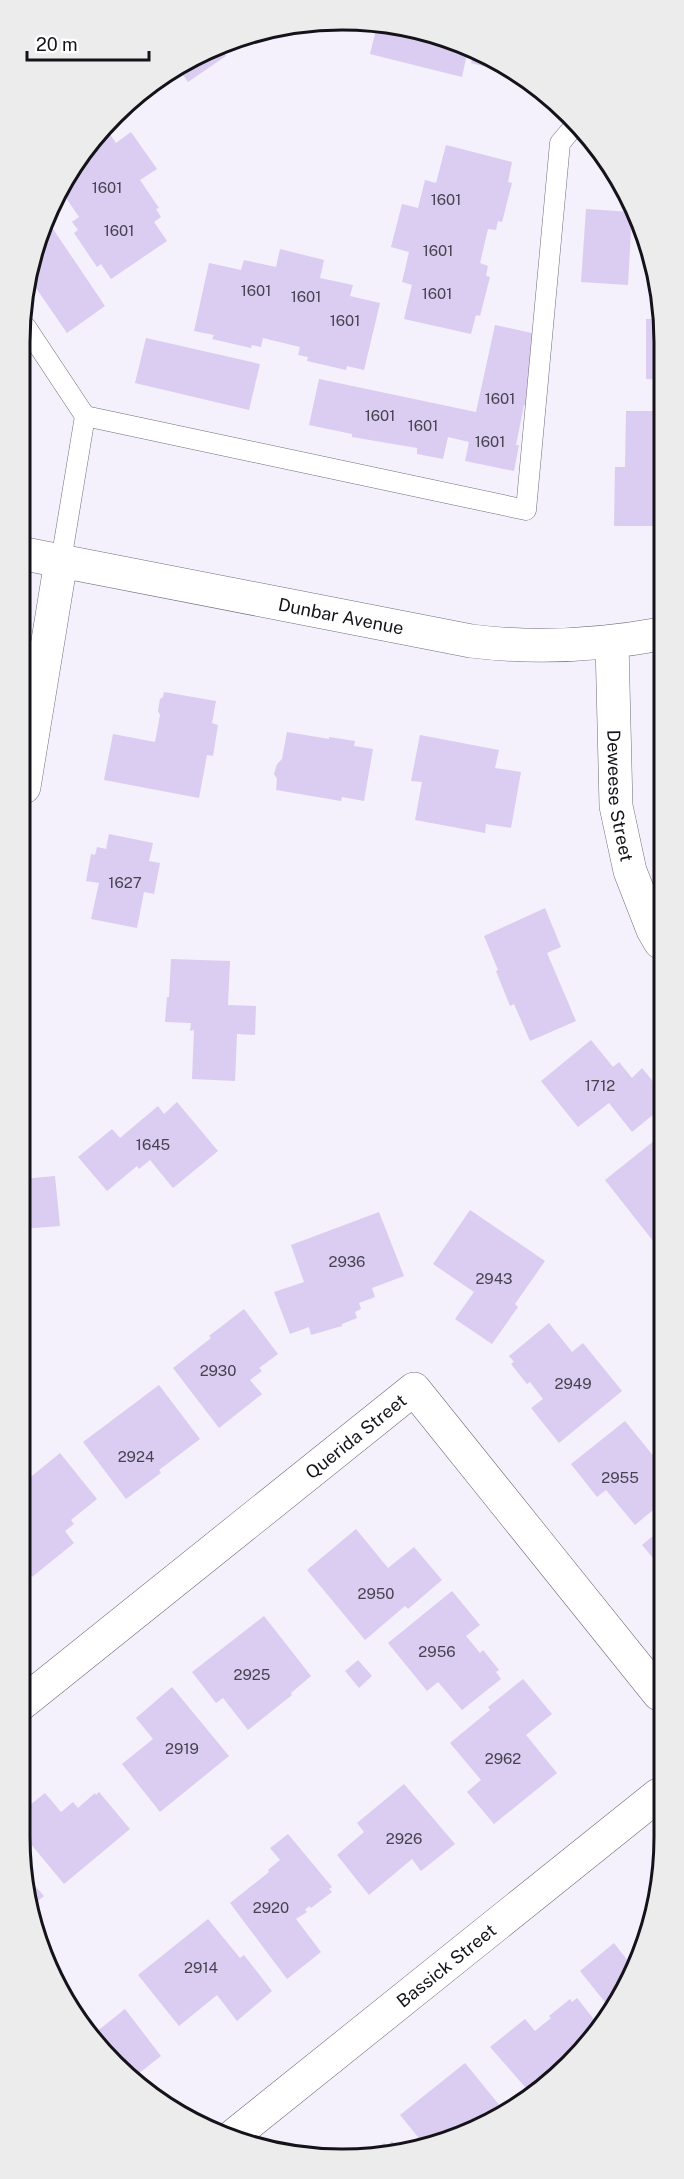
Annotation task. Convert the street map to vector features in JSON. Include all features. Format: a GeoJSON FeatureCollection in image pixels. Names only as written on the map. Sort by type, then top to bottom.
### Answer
{"type":"FeatureCollection","features":[{"type":"Feature","properties":{"kind":"street","name":"Dunbar Avenue"},"geometry":{"type":"LineString","coordinates":[[30,555],[500,645],[569,646],[612,643],[654,635]]}},
{"type":"Feature","properties":{"kind":"street"},"geometry":{"type":"LineString","coordinates":[[30,750],[61,561]]}},
{"type":"Feature","properties":{"kind":"street","name":"Deweese Street"},"geometry":{"type":"LineString","coordinates":[[612,643],[616,806],[630,871],[654,932]]}},
{"type":"Feature","properties":{"kind":"street","name":"Querida Street"},"geometry":{"type":"LineString","coordinates":[[30,1697],[414,1389],[654,1688]]}},
{"type":"Feature","properties":{"kind":"street","name":"Bassick Street"},"geometry":{"type":"LineString","coordinates":[[239,2131],[654,1798]]}},
{"type":"Feature","properties":{"kind":"lane"},"geometry":{"type":"LineString","coordinates":[[85,416],[526,510],[560,144],[571,130]]}},
{"type":"Feature","properties":{"kind":"lane"},"geometry":{"type":"LineString","coordinates":[[30,334],[85,416],[61,561]]}},
{"type":"Feature","properties":{"kind":"building"},"geometry":{"type":"Polygon","coordinates":[[[375,32],[423,41],[466,56],[462,77],[370,54],[375,32]]]}},
{"type":"Feature","properties":{"kind":"building"},"geometry":{"type":"Polygon","coordinates":[[[223,54],[226,56],[188,82],[182,74],[223,54]]]}},
{"type":"Feature","properties":{"kind":"building"},"geometry":{"type":"Polygon","coordinates":[[[472,59],[491,68],[471,63],[472,59]]]}},
{"type":"Feature","properties":{"kind":"building"},"geometry":{"type":"Polygon","coordinates":[[[131,132],[157,169],[140,180],[159,208],[156,209],[161,217],[154,222],[167,241],[111,279],[101,264],[97,267],[74,233],[78,230],[72,222],[79,217],[66,197],[72,186],[109,133],[116,143],[131,132]]]}},
{"type":"Feature","properties":{"kind":"building"},"geometry":{"type":"Polygon","coordinates":[[[446,145],[512,162],[508,182],[512,183],[502,222],[498,221],[496,230],[488,229],[480,263],[488,266],[486,276],[490,277],[480,316],[476,315],[471,334],[404,319],[412,285],[402,282],[409,252],[391,247],[402,204],[418,208],[425,180],[436,183],[446,145]]]}},
{"type":"Feature","properties":{"kind":"building"},"geometry":{"type":"Polygon","coordinates":[[[586,209],[625,212],[631,226],[628,285],[581,282],[586,209]]]}},
{"type":"Feature","properties":{"kind":"building"},"geometry":{"type":"Polygon","coordinates":[[[52,228],[105,306],[67,333],[35,287],[52,228]]]}},
{"type":"Feature","properties":{"kind":"building"},"geometry":{"type":"Polygon","coordinates":[[[280,249],[324,260],[320,278],[353,285],[350,296],[380,303],[364,370],[347,366],[346,370],[307,361],[308,357],[298,355],[300,347],[263,338],[261,347],[252,345],[251,348],[212,339],[214,335],[194,331],[209,263],[241,270],[244,260],[276,267],[280,249]]]}},
{"type":"Feature","properties":{"kind":"building"},"geometry":{"type":"Polygon","coordinates":[[[646,319],[653,319],[654,380],[646,379],[646,319]]]}},
{"type":"Feature","properties":{"kind":"building"},"geometry":{"type":"Polygon","coordinates":[[[495,325],[541,335],[529,406],[524,405],[516,445],[519,445],[514,471],[465,461],[469,442],[448,437],[443,459],[417,454],[417,448],[352,437],[352,434],[309,425],[319,379],[476,412],[495,325]]]}},
{"type":"Feature","properties":{"kind":"building"},"geometry":{"type":"Polygon","coordinates":[[[146,338],[260,364],[249,410],[135,383],[146,338]]]}},
{"type":"Feature","properties":{"kind":"building"},"geometry":{"type":"Polygon","coordinates":[[[626,411],[654,411],[654,526],[614,526],[615,467],[625,467],[626,411]]]}},
{"type":"Feature","properties":{"kind":"building"},"geometry":{"type":"Polygon","coordinates":[[[164,692],[216,701],[212,723],[218,725],[213,756],[207,755],[199,798],[104,780],[113,734],[155,742],[160,715],[158,711],[160,699],[164,692]]]}},
{"type":"Feature","properties":{"kind":"building"},"geometry":{"type":"Polygon","coordinates":[[[287,732],[355,741],[354,746],[373,749],[364,801],[342,797],[341,801],[276,790],[277,779],[274,774],[277,764],[282,759],[287,732]]]}},
{"type":"Feature","properties":{"kind":"building"},"geometry":{"type":"Polygon","coordinates":[[[420,735],[499,750],[495,768],[521,772],[511,828],[486,824],[485,833],[415,820],[422,782],[411,781],[420,735]]]}},
{"type":"Feature","properties":{"kind":"building"},"geometry":{"type":"Polygon","coordinates":[[[109,834],[153,843],[149,861],[160,863],[154,894],[144,892],[137,928],[91,919],[99,883],[86,881],[91,854],[95,855],[97,847],[106,849],[109,834]]]}},
{"type":"Feature","properties":{"kind":"building"},"geometry":{"type":"Polygon","coordinates":[[[545,908],[561,947],[547,953],[576,1021],[530,1041],[514,1004],[510,1006],[484,936],[545,908]]]}},
{"type":"Feature","properties":{"kind":"building"},"geometry":{"type":"Polygon","coordinates":[[[171,959],[230,961],[228,1005],[256,1006],[255,1035],[237,1034],[235,1081],[192,1079],[194,1030],[190,1031],[191,1023],[165,1022],[171,959]]]}},
{"type":"Feature","properties":{"kind":"building"},"geometry":{"type":"Polygon","coordinates":[[[591,1040],[613,1067],[619,1062],[632,1078],[642,1068],[654,1083],[654,1114],[632,1132],[609,1103],[578,1127],[541,1081],[591,1040]]]}},
{"type":"Feature","properties":{"kind":"building"},"geometry":{"type":"Polygon","coordinates":[[[177,1102],[218,1151],[173,1188],[150,1160],[139,1169],[137,1166],[107,1191],[78,1157],[112,1129],[120,1138],[158,1106],[164,1114],[177,1102]]]}},
{"type":"Feature","properties":{"kind":"building"},"geometry":{"type":"Polygon","coordinates":[[[654,1141],[654,1242],[605,1180],[654,1141]]]}},
{"type":"Feature","properties":{"kind":"building"},"geometry":{"type":"Polygon","coordinates":[[[55,1176],[60,1226],[30,1228],[30,1178],[55,1176]]]}},
{"type":"Feature","properties":{"kind":"building"},"geometry":{"type":"Polygon","coordinates":[[[470,1210],[545,1261],[515,1304],[518,1307],[492,1344],[455,1319],[474,1292],[433,1264],[470,1210]]]}},
{"type":"Feature","properties":{"kind":"building"},"geometry":{"type":"Polygon","coordinates":[[[379,1212],[404,1276],[372,1288],[375,1297],[359,1303],[361,1309],[355,1312],[357,1318],[342,1326],[311,1335],[309,1327],[290,1334],[274,1292],[304,1282],[291,1245],[379,1212]]]}},
{"type":"Feature","properties":{"kind":"building"},"geometry":{"type":"Polygon","coordinates":[[[244,1309],[278,1354],[259,1368],[262,1371],[250,1380],[262,1394],[219,1428],[173,1368],[244,1309]]]}},
{"type":"Feature","properties":{"kind":"building"},"geometry":{"type":"Polygon","coordinates":[[[549,1323],[572,1352],[583,1343],[622,1391],[559,1443],[531,1408],[543,1399],[530,1382],[527,1384],[511,1364],[514,1362],[509,1356],[549,1323]]]}},
{"type":"Feature","properties":{"kind":"building"},"geometry":{"type":"Polygon","coordinates":[[[159,1385],[200,1439],[159,1470],[161,1473],[126,1499],[83,1442],[159,1385]]]}},
{"type":"Feature","properties":{"kind":"building"},"geometry":{"type":"Polygon","coordinates":[[[625,1421],[654,1457],[654,1509],[635,1525],[606,1490],[597,1497],[571,1464],[625,1421]]]}},
{"type":"Feature","properties":{"kind":"building"},"geometry":{"type":"Polygon","coordinates":[[[60,1453],[97,1499],[71,1520],[74,1524],[65,1531],[74,1543],[32,1577],[30,1574],[30,1478],[60,1453]]]}},
{"type":"Feature","properties":{"kind":"building"},"geometry":{"type":"Polygon","coordinates":[[[356,1529],[388,1568],[414,1547],[442,1580],[408,1609],[405,1606],[365,1640],[307,1570],[356,1529]]]}},
{"type":"Feature","properties":{"kind":"building"},"geometry":{"type":"Polygon","coordinates":[[[654,1535],[654,1559],[642,1545],[654,1535]]]}},
{"type":"Feature","properties":{"kind":"building"},"geometry":{"type":"Polygon","coordinates":[[[452,1591],[480,1625],[466,1636],[480,1653],[483,1650],[499,1670],[496,1672],[501,1679],[462,1710],[438,1682],[427,1691],[388,1643],[452,1591]]]}},
{"type":"Feature","properties":{"kind":"building"},"geometry":{"type":"Polygon","coordinates":[[[264,1616],[311,1676],[291,1693],[292,1695],[248,1730],[223,1698],[216,1703],[192,1672],[264,1616]]]}},
{"type":"Feature","properties":{"kind":"building"},"geometry":{"type":"Polygon","coordinates":[[[358,1660],[372,1676],[359,1688],[345,1671],[358,1660]]]}},
{"type":"Feature","properties":{"kind":"building"},"geometry":{"type":"Polygon","coordinates":[[[523,1679],[552,1714],[526,1735],[557,1773],[494,1824],[467,1792],[481,1780],[450,1743],[490,1710],[488,1707],[523,1679]]]}},
{"type":"Feature","properties":{"kind":"building"},"geometry":{"type":"Polygon","coordinates":[[[172,1687],[229,1756],[160,1812],[122,1764],[153,1739],[136,1718],[172,1687]]]}},
{"type":"Feature","properties":{"kind":"building"},"geometry":{"type":"Polygon","coordinates":[[[404,1784],[455,1844],[421,1871],[412,1859],[369,1895],[337,1855],[364,1832],[357,1823],[404,1784]]]}},
{"type":"Feature","properties":{"kind":"building"},"geometry":{"type":"Polygon","coordinates":[[[99,1792],[130,1829],[64,1884],[30,1843],[30,1805],[45,1793],[61,1812],[73,1802],[78,1808],[95,1793],[96,1795],[99,1792]]]}},
{"type":"Feature","properties":{"kind":"building"},"geometry":{"type":"Polygon","coordinates":[[[288,1834],[332,1887],[329,1889],[332,1892],[311,1908],[309,1906],[305,1910],[307,1912],[296,1919],[321,1952],[287,1979],[230,1903],[269,1872],[268,1870],[280,1860],[270,1848],[288,1834]]]}},
{"type":"Feature","properties":{"kind":"building"},"geometry":{"type":"Polygon","coordinates":[[[34,1885],[44,1896],[37,1902],[34,1885]]]}},
{"type":"Feature","properties":{"kind":"building"},"geometry":{"type":"Polygon","coordinates":[[[208,1919],[240,1958],[244,1955],[272,1991],[237,2021],[217,1995],[179,2026],[138,1975],[208,1919]]]}},
{"type":"Feature","properties":{"kind":"building"},"geometry":{"type":"Polygon","coordinates":[[[614,1943],[628,1961],[606,2003],[580,1971],[614,1943]]]}},
{"type":"Feature","properties":{"kind":"building"},"geometry":{"type":"Polygon","coordinates":[[[577,1998],[594,2020],[563,2058],[526,2089],[490,2047],[525,2019],[535,2031],[570,1999],[572,2002],[577,1998]]]}},
{"type":"Feature","properties":{"kind":"building"},"geometry":{"type":"Polygon","coordinates":[[[125,2009],[161,2056],[138,2074],[97,2031],[125,2009]]]}},
{"type":"Feature","properties":{"kind":"building"},"geometry":{"type":"Polygon","coordinates":[[[465,2063],[500,2106],[461,2125],[420,2139],[400,2115],[465,2063]]]}}]}
